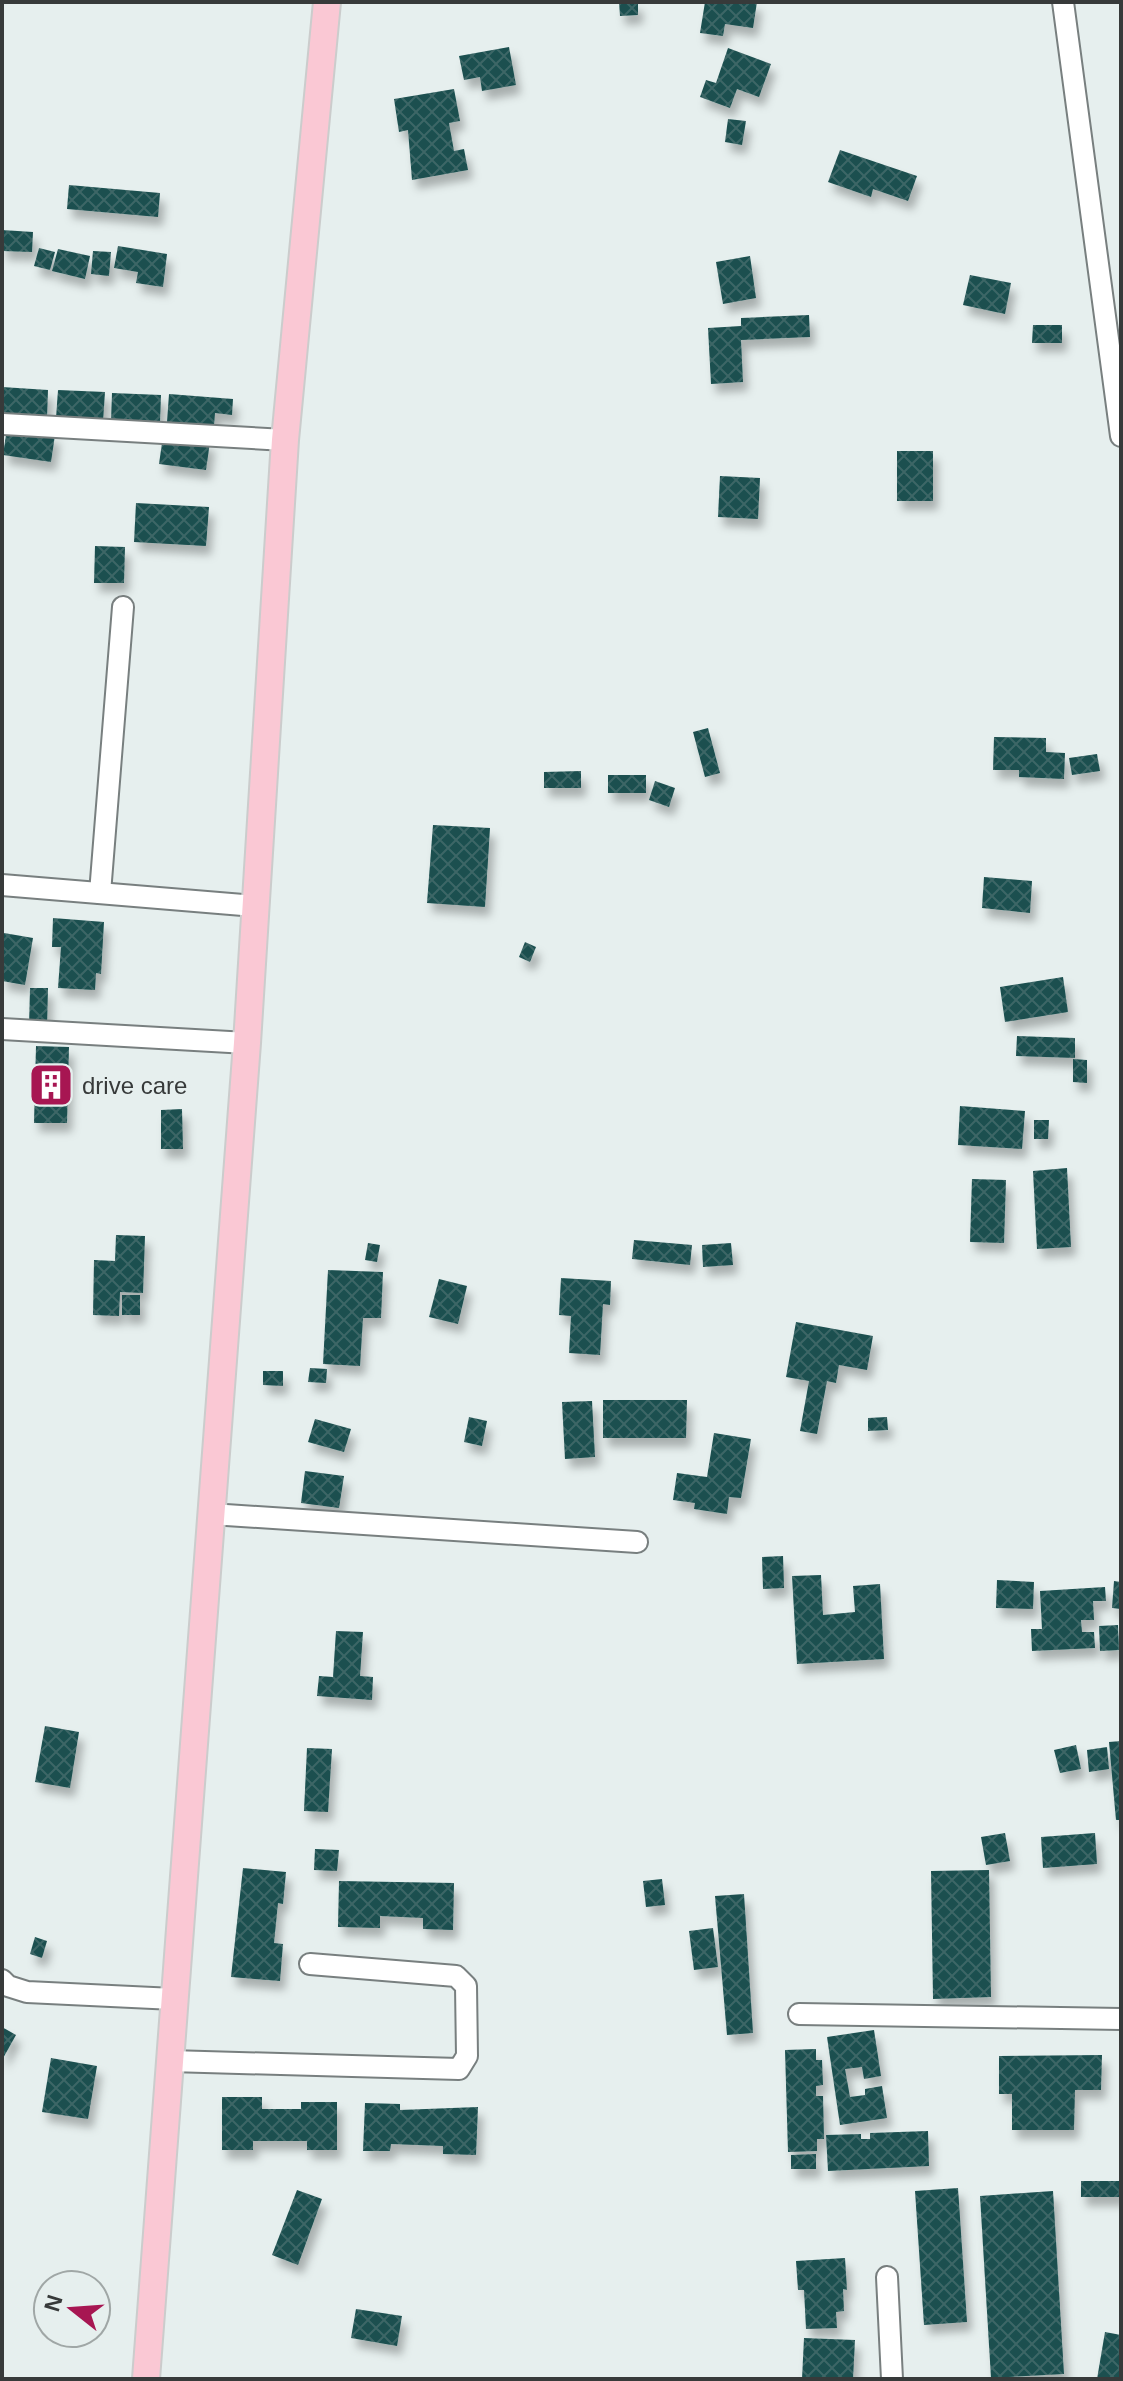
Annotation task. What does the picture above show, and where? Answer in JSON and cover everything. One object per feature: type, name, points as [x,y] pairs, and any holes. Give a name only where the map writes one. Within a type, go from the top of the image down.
[{"type":"main road","points":[[146,2379],[247,1043],[285,440],[327,2]]},
{"type":"street","points":[[1063,2],[1121,436]]},
{"type":"street","points":[[3,424],[285,440]]},
{"type":"street","points":[[100,893],[123,607]]},
{"type":"street","points":[[2,885],[255,906]]},
{"type":"street","points":[[2,1029],[247,1043]]},
{"type":"street","points":[[211,1514],[637,1542]]},
{"type":"street","points":[[170,2061],[459,2069],[467,2056],[466,1986],[456,1976],[310,1964]]},
{"type":"street","points":[[2,1980],[8,1986],[27,1992],[174,1999]]},
{"type":"street","points":[[799,2014],[1121,2019]]},
{"type":"street","points":[[887,2277],[892,2379]]},
{"type":"building","points":[[619,2],[638,2],[638,15],[620,16]]},
{"type":"building","points":[[705,2],[757,2],[753,28],[725,24],[723,36],[700,33]]},
{"type":"building","points":[[509,47],[516,85],[482,91],[480,77],[464,80],[459,56]]},
{"type":"building","points":[[728,48],[771,64],[759,97],[737,89],[730,108],[700,97],[706,80],[716,83]]},
{"type":"building","points":[[454,89],[460,121],[449,123],[454,151],[464,149],[468,170],[412,180],[408,130],[399,132],[394,99]]},
{"type":"building","points":[[728,119],[746,121],[742,145],[725,142]]},
{"type":"building","points":[[840,150],[917,176],[908,201],[873,189],[871,197],[828,182]]},
{"type":"building","points":[[69,185],[160,193],[158,217],[67,209]]},
{"type":"building","points":[[2,230],[33,232],[32,252],[2,251]]},
{"type":"building","points":[[118,246],[167,254],[163,287],[136,283],[138,272],[114,268]]},
{"type":"building","points":[[39,248],[55,252],[50,270],[34,266]]},
{"type":"building","points":[[58,249],[90,256],[85,279],[52,271]]},
{"type":"building","points":[[93,251],[111,252],[109,276],[91,274]]},
{"type":"building","points":[[750,256],[756,298],[723,304],[716,262]]},
{"type":"building","points":[[970,275],[1011,283],[1005,314],[963,305]]},
{"type":"building","points":[[809,315],[810,337],[741,340],[743,382],[711,384],[708,328],[741,326],[741,318]]},
{"type":"building","points":[[1033,325],[1062,325],[1062,343],[1032,343]]},
{"type":"building","points":[[2,387],[48,390],[47,417],[2,415]]},
{"type":"building","points":[[58,390],[105,392],[103,421],[56,418]]},
{"type":"building","points":[[112,393],[161,395],[160,422],[111,421]]},
{"type":"building","points":[[169,394],[233,399],[232,415],[215,413],[214,426],[167,422]]},
{"type":"building","points":[[7,428],[55,435],[51,462],[3,455]]},
{"type":"building","points":[[163,436],[210,442],[206,470],[159,464]]},
{"type":"building","points":[[897,451],[933,451],[933,501],[897,501]]},
{"type":"building","points":[[720,476],[760,478],[758,519],[718,517]]},
{"type":"building","points":[[136,503],[209,507],[206,546],[134,542]]},
{"type":"building","points":[[95,546],[125,547],[124,583],[94,583]]},
{"type":"building","points":[[708,728],[720,773],[705,777],[693,732]]},
{"type":"building","points":[[994,737],[1046,738],[1046,752],[1065,753],[1064,779],[1019,777],[1019,770],[993,770]]},
{"type":"building","points":[[1097,754],[1100,771],[1072,775],[1069,758]]},
{"type":"building","points":[[581,771],[581,788],[544,788],[544,772]]},
{"type":"building","points":[[608,775],[646,775],[646,793],[608,793]]},
{"type":"building","points":[[655,781],[675,788],[669,807],[649,800]]},
{"type":"building","points":[[433,825],[490,828],[485,907],[427,903]]},
{"type":"building","points":[[984,877],[1032,881],[1030,913],[982,908]]},
{"type":"building","points":[[53,918],[104,922],[101,974],[96,973],[95,990],[58,988],[61,947],[52,947]]},
{"type":"building","points":[[4,933],[33,938],[25,985],[2,981]]},
{"type":"building","points":[[525,942],[536,947],[530,962],[519,957]]},
{"type":"building","points":[[1063,977],[1068,1012],[1005,1022],[1000,987]]},
{"type":"building","points":[[30,988],[48,988],[47,1027],[29,1027]]},
{"type":"building","points":[[1017,1036],[1075,1038],[1075,1058],[1016,1056]]},
{"type":"building","name":"drive care","points":[[36,1046],[69,1047],[67,1123],[34,1123]]},
{"type":"building","points":[[1073,1059],[1087,1060],[1087,1083],[1073,1082]]},
{"type":"building","points":[[960,1106],[1025,1111],[1022,1149],[958,1145]]},
{"type":"building","points":[[182,1109],[183,1149],[161,1149],[161,1110]]},
{"type":"building","points":[[1034,1120],[1049,1120],[1048,1139],[1034,1139]]},
{"type":"building","points":[[1067,1168],[1071,1247],[1037,1249],[1033,1171]]},
{"type":"building","points":[[972,1179],[1006,1180],[1004,1243],[970,1242]]},
{"type":"building","points":[[116,1235],[145,1236],[143,1293],[120,1292],[119,1316],[93,1315],[94,1260],[115,1261]]},
{"type":"building","points":[[634,1240],[692,1245],[690,1265],[632,1259]]},
{"type":"building","points":[[368,1243],[380,1245],[377,1262],[365,1260]]},
{"type":"building","points":[[731,1243],[733,1265],[703,1267],[702,1245]]},
{"type":"building","points":[[328,1270],[383,1272],[381,1318],[363,1318],[360,1366],[323,1364]]},
{"type":"building","points":[[561,1278],[611,1281],[610,1305],[603,1304],[600,1355],[569,1353],[571,1316],[559,1315]]},
{"type":"building","points":[[439,1279],[467,1286],[458,1324],[429,1317]]},
{"type":"building","points":[[122,1295],[140,1295],[140,1315],[122,1315]]},
{"type":"building","points":[[796,1322],[873,1336],[867,1370],[839,1365],[836,1383],[827,1381],[817,1434],[800,1431],[809,1381],[786,1377]]},
{"type":"building","points":[[310,1368],[327,1369],[326,1383],[308,1382]]},
{"type":"building","points":[[263,1371],[283,1371],[283,1386],[263,1385]]},
{"type":"building","points":[[603,1400],[687,1400],[686,1438],[603,1438]]},
{"type":"building","points":[[592,1401],[595,1457],[565,1459],[562,1402]]},
{"type":"building","points":[[469,1417],[487,1421],[482,1446],[464,1442]]},
{"type":"building","points":[[887,1417],[888,1430],[868,1431],[868,1418]]},
{"type":"building","points":[[315,1419],[351,1429],[344,1452],[308,1442]]},
{"type":"building","points":[[714,1433],[751,1439],[741,1498],[729,1497],[727,1514],[694,1509],[695,1503],[673,1500],[677,1473],[707,1477]]},
{"type":"building","points":[[305,1471],[344,1476],[339,1508],[301,1503]]},
{"type":"building","points":[[783,1556],[784,1588],[763,1589],[762,1557]]},
{"type":"building","points":[[821,1575],[823,1615],[855,1612],[853,1586],[880,1584],[884,1659],[797,1664],[792,1576]]},
{"type":"building","points":[[997,1580],[1034,1582],[1033,1609],[996,1608]]},
{"type":"building","points":[[1114,1581],[1121,1582],[1121,1609],[1112,1608]]},
{"type":"building","points":[[1105,1587],[1106,1601],[1093,1601],[1094,1620],[1081,1620],[1082,1632],[1094,1632],[1095,1648],[1032,1651],[1031,1629],[1042,1629],[1040,1591]]},
{"type":"building","points":[[1118,1625],[1119,1650],[1100,1651],[1099,1626]]},
{"type":"building","points":[[336,1631],[363,1632],[360,1676],[373,1677],[372,1700],[317,1696],[319,1676],[333,1677]]},
{"type":"building","points":[[45,1726],[79,1732],[70,1788],[35,1782]]},
{"type":"building","points":[[1121,1741],[1121,1820],[1116,1820],[1109,1742]]},
{"type":"building","points":[[1076,1745],[1081,1769],[1060,1773],[1054,1750]]},
{"type":"building","points":[[1107,1747],[1109,1769],[1089,1772],[1087,1750]]},
{"type":"building","points":[[307,1748],[332,1749],[328,1812],[304,1811]]},
{"type":"building","points":[[1005,1833],[1010,1861],[986,1865],[981,1837]]},
{"type":"building","points":[[1095,1833],[1097,1864],[1043,1868],[1041,1837]]},
{"type":"building","points":[[315,1849],[339,1850],[337,1871],[314,1870]]},
{"type":"building","points":[[243,1868],[286,1872],[283,1904],[278,1903],[274,1943],[283,1944],[280,1981],[231,1977]]},
{"type":"building","points":[[989,1870],[991,1997],[933,1999],[931,1871]]},
{"type":"building","points":[[662,1879],[665,1905],[646,1907],[643,1881]]},
{"type":"building","points":[[339,1881],[454,1883],[453,1930],[423,1929],[423,1918],[380,1916],[380,1928],[338,1927]]},
{"type":"building","points":[[744,1894],[753,2033],[727,2035],[715,1896]]},
{"type":"building","points":[[713,1928],[718,1967],[694,1970],[689,1931]]},
{"type":"building","points":[[35,1937],[47,1941],[42,1958],[30,1954]]},
{"type":"building","points":[[2,2027],[16,2035],[2,2060]]},
{"type":"building","points":[[874,2030],[881,2076],[864,2079],[862,2067],[845,2069],[850,2097],[865,2095],[865,2089],[882,2086],[887,2118],[840,2125],[827,2037]]},
{"type":"building","points":[[816,2049],[816,2060],[822,2060],[823,2085],[816,2086],[816,2096],[823,2096],[824,2139],[817,2139],[817,2151],[788,2152],[785,2050]]},
{"type":"building","points":[[1102,2055],[1101,2090],[1075,2090],[1074,2130],[1012,2130],[1012,2094],[999,2094],[999,2056]]},
{"type":"building","points":[[51,2058],[97,2066],[88,2119],[42,2112]]},
{"type":"building","points":[[222,2097],[262,2097],[262,2109],[301,2109],[301,2102],[337,2102],[337,2150],[307,2150],[307,2141],[253,2141],[253,2150],[222,2150]]},
{"type":"building","points":[[365,2103],[400,2104],[400,2110],[478,2107],[476,2155],[443,2154],[443,2146],[391,2144],[390,2151],[363,2151]]},
{"type":"building","points":[[928,2131],[929,2166],[828,2171],[826,2135],[861,2134],[861,2139],[870,2139],[870,2133]]},
{"type":"building","points":[[816,2154],[816,2169],[791,2169],[791,2155]]},
{"type":"building","points":[[1081,2181],[1121,2181],[1121,2197],[1081,2197]]},
{"type":"building","points":[[958,2188],[967,2322],[924,2325],[915,2191]]},
{"type":"building","points":[[297,2190],[322,2199],[298,2265],[272,2255]]},
{"type":"building","points":[[1053,2191],[1064,2374],[991,2378],[980,2196]]},
{"type":"building","points":[[845,2258],[847,2290],[843,2289],[844,2311],[836,2312],[837,2328],[806,2329],[804,2290],[798,2290],[796,2261]]},
{"type":"building","points":[[356,2309],[402,2316],[397,2346],[351,2338]]},
{"type":"building","points":[[1105,2332],[1121,2335],[1121,2379],[1097,2379]]},
{"type":"building","points":[[804,2338],[855,2340],[853,2379],[802,2379]]},
{"type":"place","name":"drive care","points":[[51,1085]]}]
